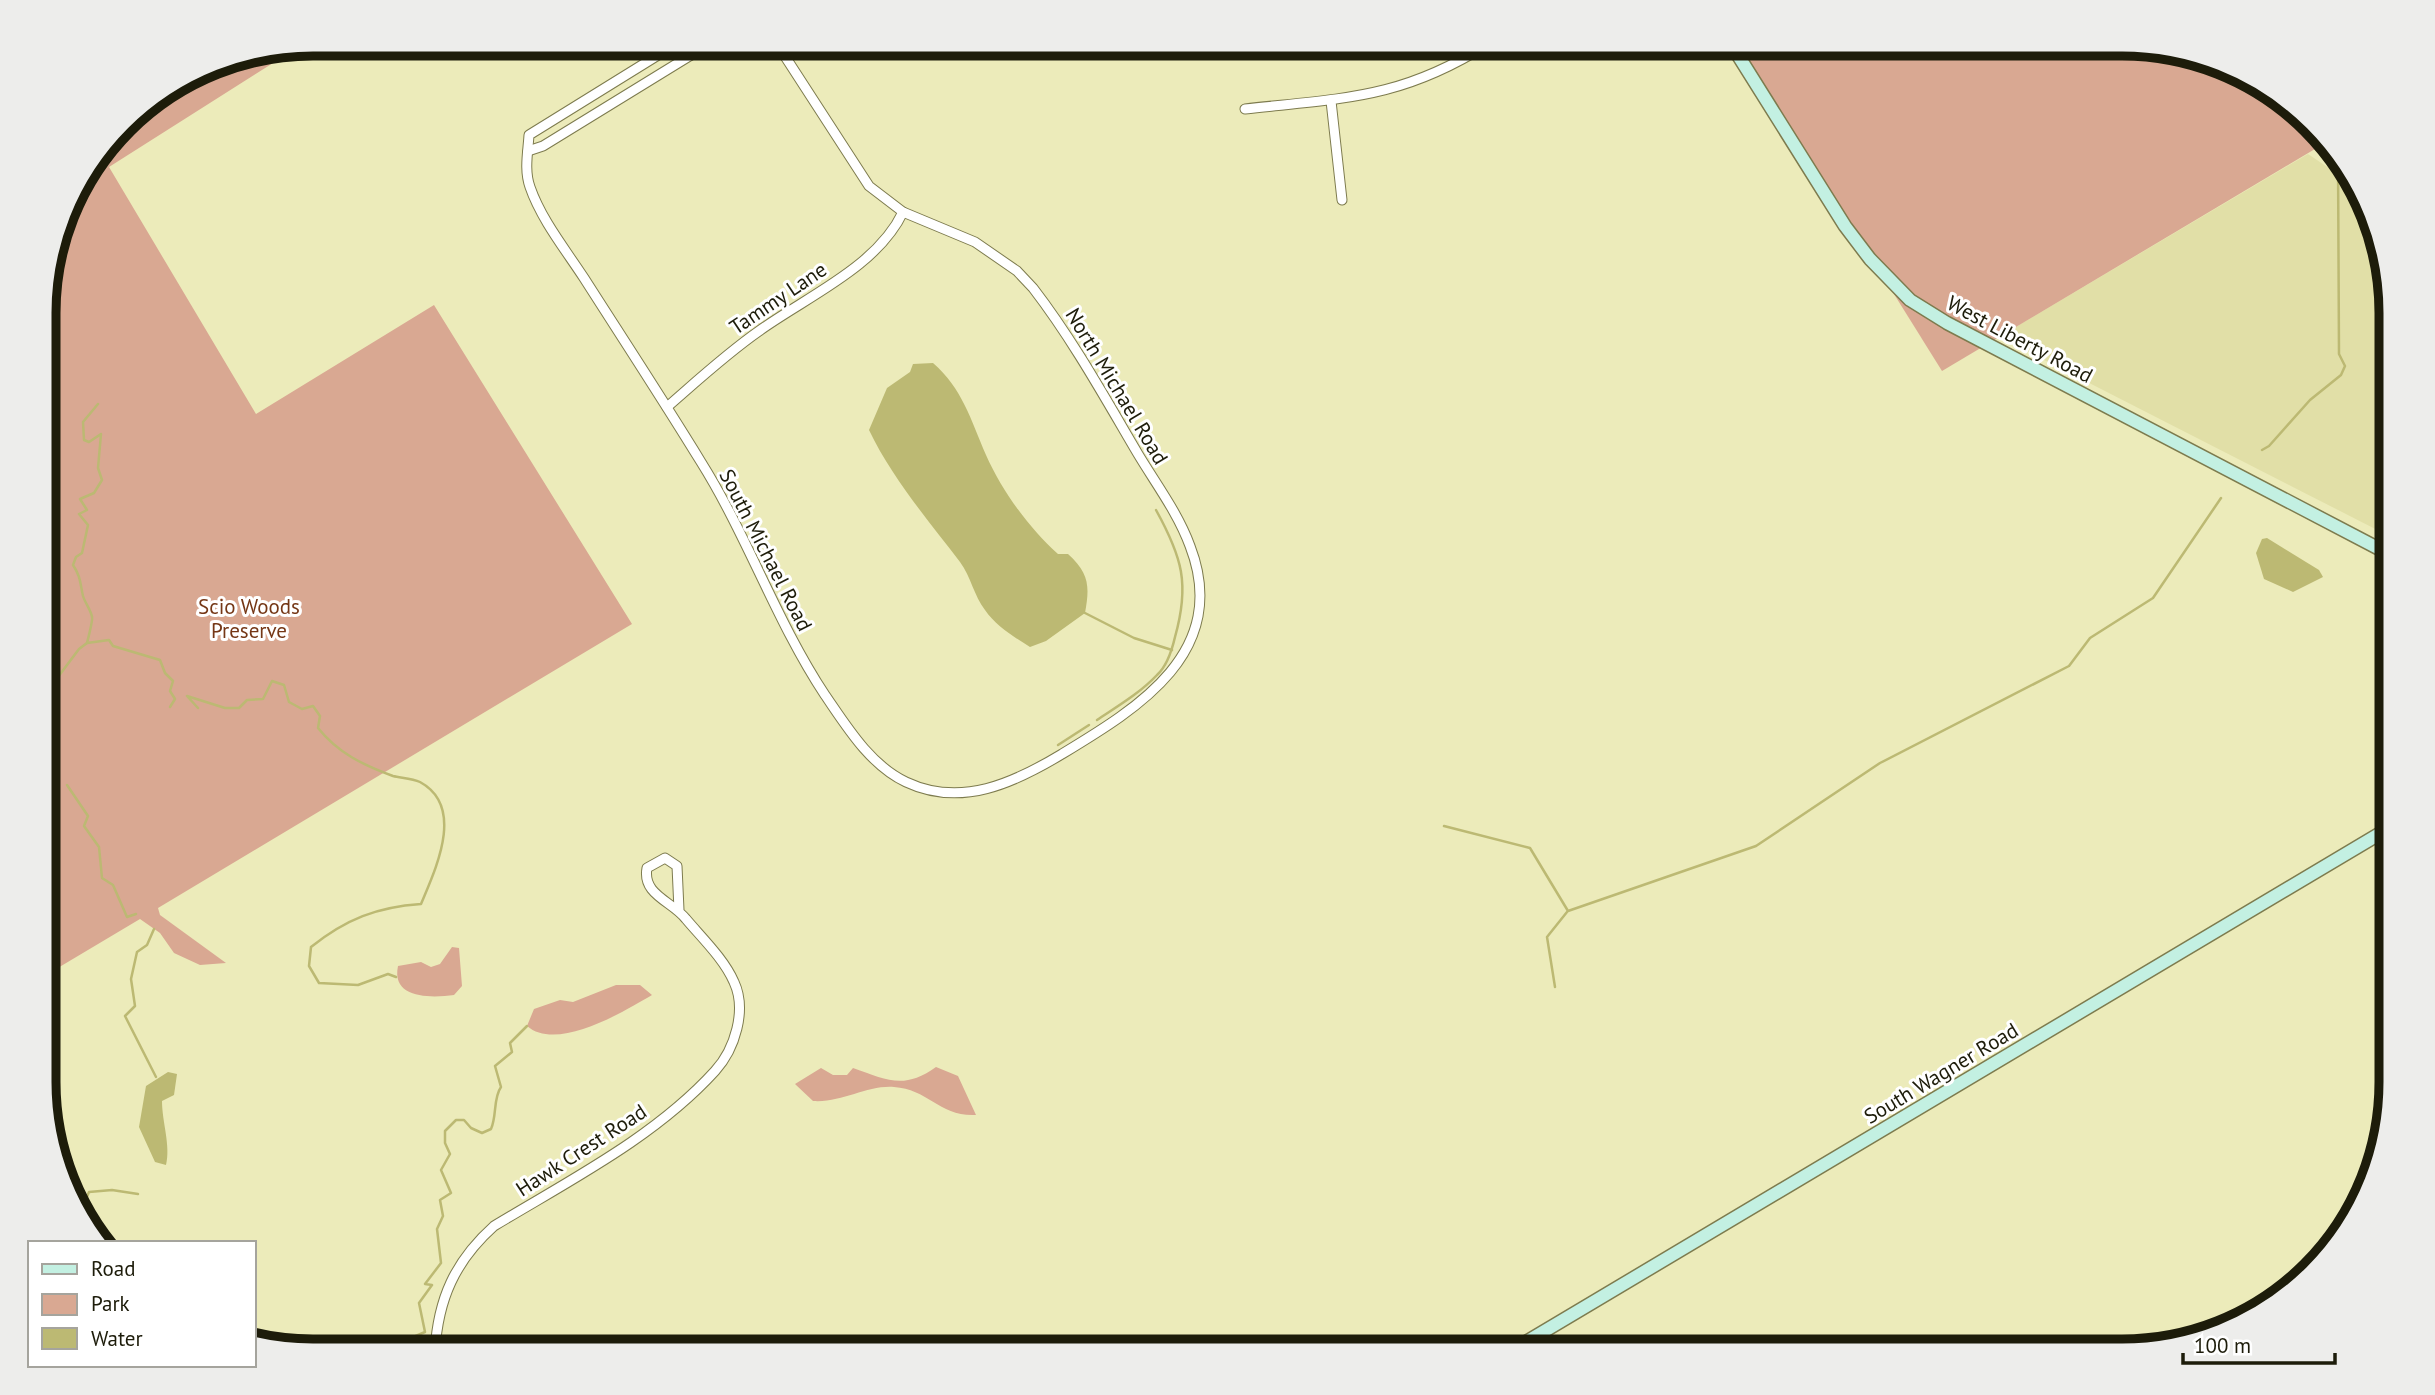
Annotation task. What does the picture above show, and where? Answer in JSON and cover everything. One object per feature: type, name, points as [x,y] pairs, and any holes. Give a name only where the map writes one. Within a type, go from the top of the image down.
[{"type":"main road","name":"West Liberty Road","points":[[1739,56],[1845,226],[1870,259],[1910,300],[1947,323],[2379,549]]},
{"type":"main road","name":"South Wagner Road","points":[[1531,1339],[2379,834]]},
{"type":"street","points":[[657,56],[529,135],[528,151],[543,146],[689,56]]},
{"type":"street","name":"North Michael Road","points":[[785,56],[869,186],[903,212],[975,242],[1017,271],[1033,288],[1051,312],[1183,528],[1197,569],[1198,603],[1193,633],[1168,677],[1136,707],[1022,778]]},
{"type":"street","points":[[1245,108],[1379,94],[1431,76],[1467,56]]},
{"type":"street","points":[[1331,101],[1342,200]]},
{"type":"street","name":"South Michael Road","points":[[528,151],[526,173],[546,218],[732,514],[797,650],[858,741],[877,762],[903,781],[934,792],[994,789],[1022,778]]},
{"type":"street","name":"Tammy Lane","points":[[667,407],[754,334],[837,281],[884,240],[903,212]]},
{"type":"street","name":"Hawk Crest Road","points":[[436,1339],[437,1320],[446,1288],[477,1242],[494,1226],[617,1151],[666,1116],[716,1070],[730,1048],[738,1024],[735,982],[679,910],[648,887],[645,879],[647,869],[656,861],[665,858],[677,866],[679,910]]},
{"type":"shaded area","points":[[2308,154],[2339,175],[2345,184],[2365,230],[2374,263],[2379,313],[2379,531],[1999,337]]},
{"type":"green space","points":[[1745,56],[2156,58],[2205,70],[2251,90],[2279,109],[2318,147],[1942,371]]},
{"type":"green space","name":"Scio Woods Preserve","points":[[281,58],[109,167],[256,414],[434,305],[632,624],[158,908],[160,915],[226,963],[200,965],[174,953],[160,933],[140,919],[56,969],[58,279],[65,246],[82,199],[109,156],[131,131],[156,109],[199,82],[246,65]]},
{"type":"green space","points":[[452,947],[459,948],[462,986],[454,995],[424,996],[401,985],[397,977],[398,966],[421,962],[431,967],[440,964]]},
{"type":"green space","points":[[616,985],[640,985],[652,995],[608,1019],[572,1032],[555,1035],[540,1033],[527,1026],[534,1009],[560,1000],[573,1002]]},
{"type":"green space","points":[[936,1067],[958,1076],[976,1115],[953,1112],[906,1089],[884,1087],[824,1101],[813,1101],[795,1084],[821,1068],[833,1075],[847,1075],[853,1068],[886,1079],[905,1081]]},
{"type":"water","points":[[933,363],[959,394],[992,469],[1017,508],[1058,554],[1068,554],[1084,574],[1087,587],[1085,613],[1046,641],[1030,647],[989,616],[964,568],[899,482],[869,430],[887,388],[910,372],[913,364]]},
{"type":"water","points":[[2267,538],[2319,570],[2323,577],[2293,592],[2264,579],[2256,553],[2262,539]]},
{"type":"water","points":[[168,1072],[177,1074],[174,1095],[162,1101],[166,1165],[155,1162],[139,1127],[146,1086]]},
{"type":"waterway","points":[[2262,450],[2269,446],[2310,400],[2341,375],[2345,366],[2339,354],[2338,173]]},
{"type":"waterway","points":[[87,643],[92,617],[73,565],[76,557],[82,553],[88,525],[79,514],[87,510],[80,499],[94,493],[102,480],[98,468],[101,434],[89,442],[84,440],[83,422],[98,404]]},
{"type":"waterway","points":[[1444,826],[1530,848],[1568,911],[1756,846],[1880,763],[2069,666],[2090,638],[2153,598],[2221,498]]},
{"type":"waterway","points":[[1097,720],[1150,682],[1169,658],[1180,618],[1181,571],[1172,542],[1156,510]]},
{"type":"waterway","points":[[1085,613],[1134,638],[1172,650]]},
{"type":"waterway","points":[[56,680],[79,649],[87,643],[109,640],[113,646],[160,660],[165,673],[173,681],[170,691],[175,699],[170,707]]},
{"type":"waterway","points":[[198,708],[187,696],[225,708],[239,708],[247,700],[263,699],[272,681],[284,685],[289,702],[302,709],[313,706],[320,716],[318,728],[343,751],[382,772],[420,782],[434,793],[442,807],[443,840],[421,904],[390,908],[363,916],[337,929],[311,947],[309,966],[319,983],[358,985],[388,974],[396,977]]},
{"type":"waterway","points":[[1058,745],[1089,725]]},
{"type":"waterway","points":[[67,785],[88,816],[84,826],[99,847],[102,878],[113,885],[127,917],[136,914]]},
{"type":"waterway","points":[[1555,987],[1547,937],[1567,912]]},
{"type":"waterway","points":[[154,929],[147,945],[137,952],[131,979],[135,1006],[125,1016],[156,1077]]},
{"type":"waterway","points":[[394,1339],[411,1338],[425,1332],[419,1303],[432,1285],[425,1284],[441,1263],[437,1229],[443,1216],[440,1200],[451,1193],[441,1170],[450,1154],[445,1143],[445,1131],[456,1120],[464,1120],[471,1128],[482,1133],[491,1129],[501,1087],[495,1066],[512,1052],[510,1043],[527,1026]]},
{"type":"waterway","points":[[85,1202],[89,1192],[112,1190],[138,1194]]}]
